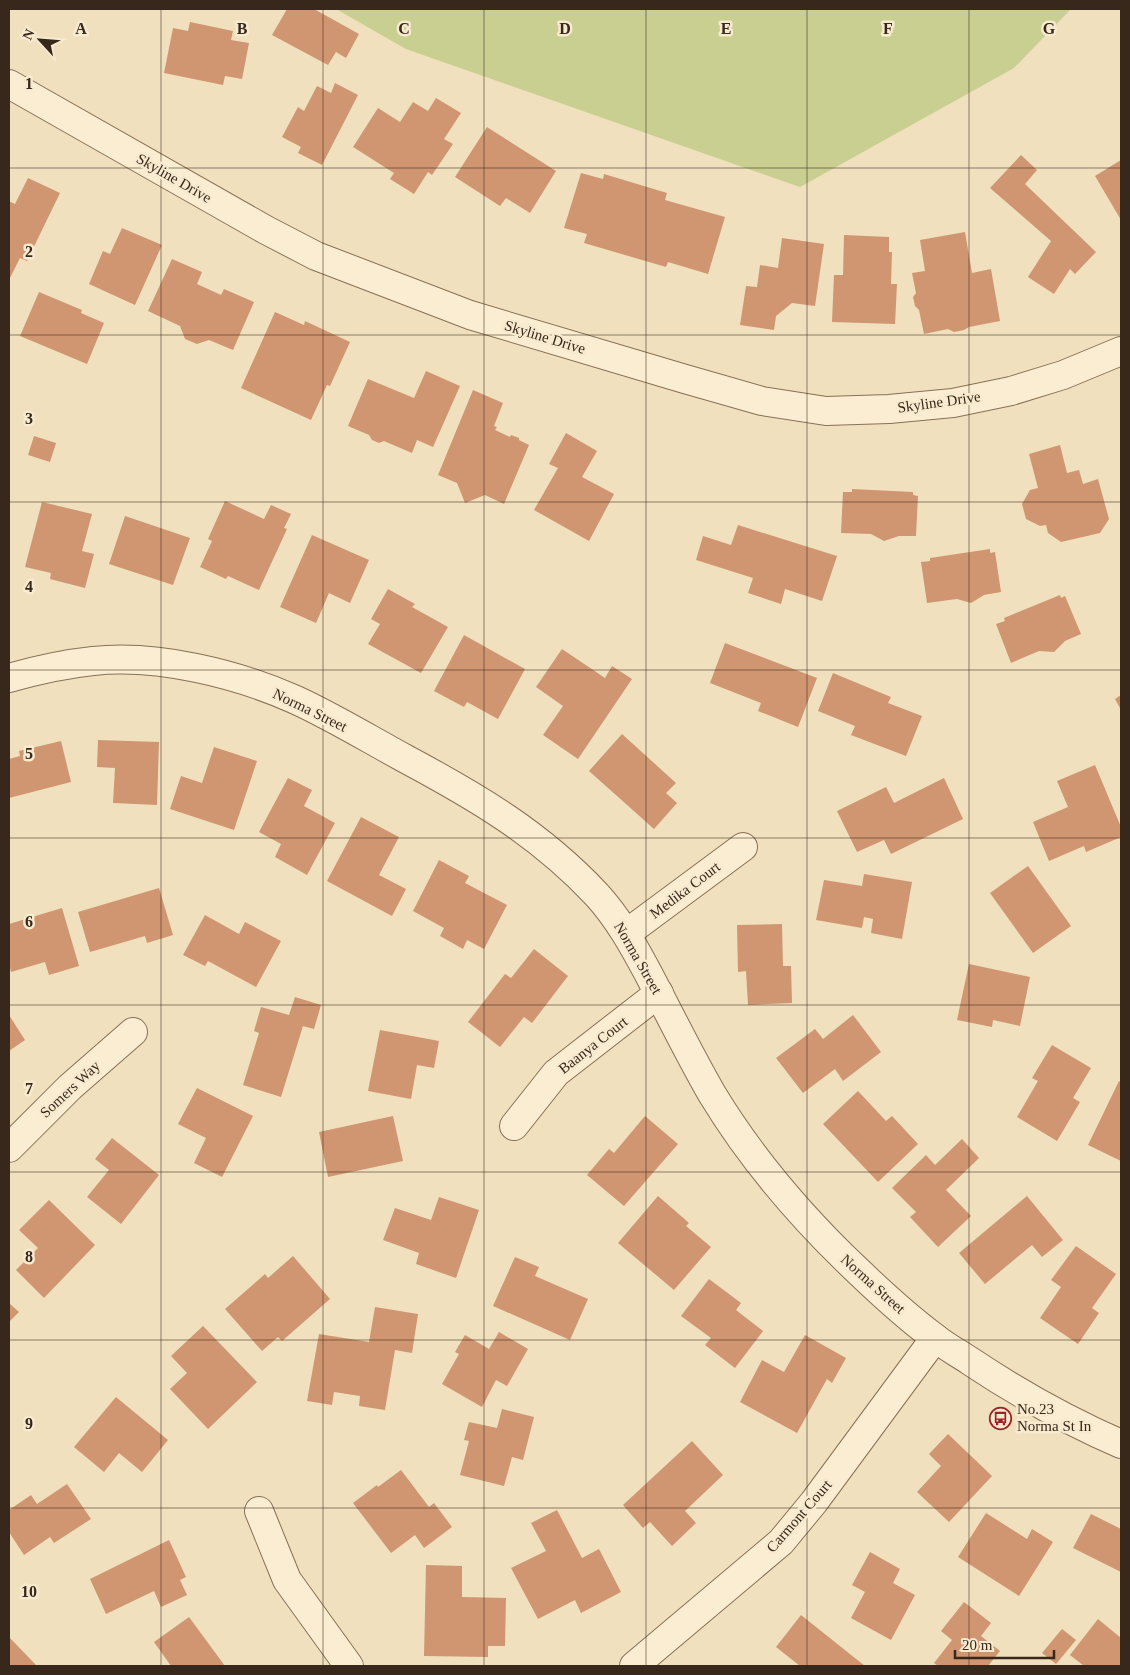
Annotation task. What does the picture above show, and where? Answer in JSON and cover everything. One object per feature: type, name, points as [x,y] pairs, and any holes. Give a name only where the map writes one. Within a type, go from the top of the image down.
[{"type":"street","name":"Skyline Drive","points":[[9,84],[266,230],[316,256],[470,315],[762,401],[826,411],[889,409],[953,403],[1028,386],[1063,375],[1121,351]]},
{"type":"street","name":"Norma Street","points":[[9,678],[49,667],[97,660],[143,661],[215,672],[253,683],[298,701],[475,797],[520,826],[560,858],[599,897],[627,934],[694,1062],[722,1109],[780,1190],[822,1237],[888,1300],[935,1338],[1001,1382],[1066,1418],[1121,1444]]},
{"type":"street","name":"Medika Court","points":[[627,934],[743,847]]},
{"type":"street","name":"Baanya Court","points":[[514,1126],[556,1073],[658,993]]},
{"type":"street","name":"Somers Way","points":[[9,1148],[70,1087],[133,1032]]},
{"type":"street","name":"Carmont Court","points":[[634,1666],[781,1542],[814,1502],[935,1338]]},
{"type":"street","points":[[259,1511],[287,1580],[349,1666]]},
{"type":"green space","points":[[336,9],[1071,9],[1014,68],[800,187],[406,49]]},
{"type":"building","points":[[287,9],[314,9],[359,34],[346,58],[336,52],[328,65],[272,35]]},
{"type":"building","points":[[190,22],[233,31],[231,40],[249,43],[242,79],[225,76],[223,85],[164,73],[173,28],[188,31]]},
{"type":"building","points":[[335,83],[358,95],[322,165],[298,153],[301,147],[282,137],[298,107],[304,111],[317,86],[331,93]]},
{"type":"building","points":[[436,98],[461,113],[444,139],[453,144],[432,175],[428,172],[414,194],[390,179],[394,173],[353,147],[378,108],[400,122],[413,102],[428,111]]},
{"type":"building","points":[[487,127],[556,171],[530,213],[506,198],[500,206],[455,177]]},
{"type":"building","points":[[1021,155],[1037,170],[1025,184],[1096,252],[1075,274],[1070,269],[1054,294],[1028,277],[1051,241],[990,188]]},
{"type":"building","points":[[1121,160],[1121,220],[1095,176]]},
{"type":"building","points":[[581,173],[603,179],[604,174],[667,193],[665,200],[725,217],[708,274],[668,262],[666,267],[584,243],[587,234],[564,228]]},
{"type":"building","points":[[28,178],[60,193],[27,261],[20,258],[9,280],[9,201],[15,204]]},
{"type":"building","points":[[122,228],[162,245],[135,305],[89,284],[103,251],[110,254]]},
{"type":"building","points":[[965,232],[972,273],[991,269],[1000,321],[954,332],[948,329],[924,334],[919,310],[915,306],[913,297],[916,293],[912,273],[925,271],[920,240]]},
{"type":"building","points":[[844,235],[889,237],[889,252],[892,252],[891,284],[897,284],[895,324],[832,322],[834,275],[843,275]]},
{"type":"building","points":[[782,238],[824,244],[815,306],[792,303],[776,316],[774,330],[740,325],[746,286],[757,287],[760,265],[778,268]]},
{"type":"building","points":[[172,259],[202,272],[197,284],[221,295],[224,289],[254,302],[233,350],[209,340],[197,344],[185,339],[180,326],[148,311]]},
{"type":"building","points":[[39,292],[82,310],[81,313],[104,323],[87,364],[20,336]]},
{"type":"building","points":[[275,312],[304,325],[305,321],[350,342],[330,386],[327,385],[311,420],[241,388]]},
{"type":"building","points":[[426,371],[460,386],[433,447],[417,440],[412,453],[384,441],[379,443],[372,440],[369,435],[348,426],[368,379],[414,398]]},
{"type":"building","points":[[473,390],[503,403],[494,426],[497,427],[495,430],[510,437],[511,435],[519,438],[519,440],[529,445],[504,504],[485,495],[465,503],[457,483],[438,475]]},
{"type":"building","points":[[566,433],[597,451],[582,477],[614,494],[589,541],[534,510],[558,468],[549,464]]},
{"type":"building","points":[[34,436],[56,443],[50,462],[28,455]]},
{"type":"building","points":[[1060,445],[1067,473],[1079,470],[1083,484],[1098,479],[1109,519],[1100,533],[1061,542],[1048,533],[1046,525],[1040,526],[1026,519],[1022,504],[1030,490],[1038,488],[1029,454]]},
{"type":"building","points":[[852,489],[913,492],[913,495],[918,496],[916,536],[899,536],[884,541],[871,534],[841,533],[843,492],[852,492]]},
{"type":"building","points":[[225,501],[264,519],[271,505],[291,514],[284,528],[287,529],[259,590],[228,576],[226,579],[200,567],[212,541],[208,539]]},
{"type":"building","points":[[42,502],[92,514],[82,551],[94,554],[85,588],[50,579],[51,573],[25,567]]},
{"type":"building","points":[[125,516],[190,538],[173,585],[109,564]]},
{"type":"building","points":[[738,525],[837,556],[822,601],[785,589],[781,604],[748,593],[753,578],[696,560],[703,536],[731,545]]},
{"type":"building","points":[[312,535],[369,560],[350,603],[329,593],[316,623],[280,607]]},
{"type":"building","points":[[990,549],[990,553],[995,552],[1001,592],[984,595],[971,603],[957,599],[927,603],[921,562],[930,561],[930,558]]},
{"type":"building","points":[[388,589],[415,604],[412,607],[448,627],[421,673],[368,644],[380,624],[371,619]]},
{"type":"building","points":[[1060,595],[1061,598],[1065,596],[1081,634],[1065,641],[1054,652],[1039,651],[1011,663],[996,624],[1005,621],[1004,618]]},
{"type":"building","points":[[464,635],[525,669],[498,719],[467,702],[464,707],[434,691]]},
{"type":"building","points":[[725,643],[817,678],[798,727],[758,711],[761,703],[710,683]]},
{"type":"building","points":[[562,649],[605,678],[612,666],[632,679],[578,759],[543,735],[563,706],[536,687]]},
{"type":"building","points":[[833,673],[891,697],[888,703],[922,716],[906,756],[851,735],[855,726],[818,711]]},
{"type":"building","points":[[1121,695],[1121,710],[1115,699]]},
{"type":"building","points":[[622,734],[676,783],[666,793],[677,803],[654,829],[589,771]]},
{"type":"building","points":[[98,740],[159,742],[157,805],[113,803],[115,768],[97,767]]},
{"type":"building","points":[[61,741],[71,782],[9,798],[9,759],[20,756],[19,751]]},
{"type":"building","points":[[214,747],[257,761],[234,830],[170,809],[181,776],[202,783]]},
{"type":"building","points":[[1095,765],[1121,827],[1121,837],[1086,852],[1084,846],[1049,861],[1033,822],[1068,807],[1057,781]]},
{"type":"building","points":[[288,778],[312,790],[304,806],[335,823],[307,875],[275,857],[281,844],[259,832]]},
{"type":"building","points":[[944,778],[963,819],[891,854],[884,840],[857,852],[837,811],[886,787],[894,803]]},
{"type":"building","points":[[361,817],[399,837],[379,875],[406,889],[392,916],[327,881]]},
{"type":"building","points":[[439,860],[469,876],[465,883],[507,905],[484,949],[467,940],[463,949],[440,936],[444,928],[413,911]]},
{"type":"building","points":[[1028,866],[1071,926],[1033,953],[990,893]]},
{"type":"building","points":[[864,874],[912,882],[902,939],[871,933],[873,919],[864,917],[862,928],[816,920],[824,880],[862,886]]},
{"type":"building","points":[[159,888],[173,935],[147,943],[145,936],[90,952],[78,912]]},
{"type":"building","points":[[62,908],[79,966],[49,975],[45,962],[11,972],[9,963],[9,924]]},
{"type":"building","points":[[205,915],[239,934],[245,922],[281,941],[256,987],[208,961],[205,966],[183,955]]},
{"type":"building","points":[[782,924],[783,966],[791,966],[792,1003],[748,1005],[746,971],[738,972],[737,925]]},
{"type":"building","points":[[534,949],[568,976],[532,1023],[524,1017],[500,1047],[468,1022],[505,974],[511,978]]},
{"type":"building","points":[[969,964],[1030,977],[1020,1026],[993,1020],[992,1027],[957,1020]]},
{"type":"building","points":[[295,997],[321,1005],[314,1029],[303,1026],[281,1097],[243,1085],[259,1033],[254,1031],[261,1007],[289,1015]]},
{"type":"building","points":[[9,1015],[25,1040],[9,1051]]},
{"type":"building","points":[[853,1015],[881,1052],[843,1081],[835,1069],[803,1093],[776,1058],[815,1029],[823,1039]]},
{"type":"building","points":[[380,1030],[439,1041],[434,1068],[417,1065],[411,1099],[368,1091]]},
{"type":"building","points":[[1052,1045],[1091,1068],[1073,1098],[1080,1102],[1057,1141],[1017,1117],[1038,1081],[1032,1078]]},
{"type":"building","points":[[1119,1081],[1121,1082],[1121,1161],[1088,1145]]},
{"type":"building","points":[[197,1088],[253,1116],[222,1177],[194,1163],[206,1138],[178,1124]]},
{"type":"building","points":[[858,1091],[886,1121],[892,1116],[918,1144],[878,1182],[823,1124]]},
{"type":"building","points":[[393,1116],[403,1161],[328,1177],[319,1132]]},
{"type":"building","points":[[645,1116],[678,1144],[624,1206],[587,1175],[609,1149],[614,1153]]},
{"type":"building","points":[[112,1138],[159,1175],[121,1224],[87,1197],[109,1170],[95,1159]]},
{"type":"building","points":[[962,1139],[979,1158],[946,1190],[971,1216],[938,1247],[910,1217],[916,1212],[892,1188],[926,1155],[935,1165]]},
{"type":"building","points":[[658,1196],[689,1223],[686,1226],[711,1247],[674,1290],[618,1243]]},
{"type":"building","points":[[1027,1196],[1063,1240],[1042,1257],[1032,1245],[985,1284],[959,1253]]},
{"type":"building","points":[[439,1197],[479,1210],[456,1278],[416,1264],[419,1253],[383,1240],[395,1208],[431,1220]]},
{"type":"building","points":[[49,1200],[95,1245],[44,1298],[16,1270],[38,1248],[19,1230]]},
{"type":"building","points":[[1076,1246],[1116,1274],[1092,1308],[1099,1313],[1078,1344],[1040,1318],[1061,1287],[1051,1280]]},
{"type":"building","points":[[293,1256],[330,1299],[282,1341],[278,1337],[262,1351],[225,1309],[265,1274],[268,1278]]},
{"type":"building","points":[[515,1257],[539,1267],[535,1276],[588,1299],[570,1340],[493,1306]]},
{"type":"building","points":[[709,1279],[741,1303],[736,1310],[763,1331],[735,1368],[705,1345],[711,1338],[681,1316]]},
{"type":"building","points":[[9,1303],[19,1312],[9,1322]]},
{"type":"building","points":[[375,1307],[418,1314],[412,1353],[395,1350],[385,1410],[359,1406],[360,1396],[334,1392],[332,1405],[307,1401],[319,1334],[369,1342]]},
{"type":"building","points":[[203,1326],[257,1382],[208,1429],[170,1389],[187,1373],[171,1356]]},
{"type":"building","points":[[499,1332],[528,1349],[507,1386],[496,1380],[482,1407],[442,1384],[459,1354],[455,1352],[465,1335],[489,1349]]},
{"type":"building","points":[[805,1335],[846,1358],[832,1383],[827,1379],[797,1433],[740,1402],[762,1360],[784,1372]]},
{"type":"building","points":[[116,1397],[168,1440],[142,1472],[119,1453],[104,1472],[74,1447]]},
{"type":"building","points":[[502,1409],[534,1417],[523,1460],[512,1457],[504,1486],[460,1475],[469,1441],[464,1440],[469,1422],[497,1428]]},
{"type":"building","points":[[948,1434],[992,1476],[949,1522],[917,1492],[941,1466],[929,1454]]},
{"type":"building","points":[[692,1441],[723,1475],[685,1511],[696,1523],[672,1546],[650,1522],[643,1528],[623,1505]]},
{"type":"building","points":[[401,1470],[429,1507],[434,1503],[452,1527],[424,1548],[415,1535],[391,1553],[353,1503]]},
{"type":"building","points":[[67,1484],[91,1519],[54,1543],[50,1537],[24,1555],[9,1532],[9,1510],[31,1495],[37,1504]]},
{"type":"building","points":[[557,1510],[582,1558],[599,1549],[621,1592],[581,1613],[575,1600],[538,1619],[511,1568],[546,1551],[531,1523]]},
{"type":"building","points":[[986,1513],[1027,1539],[1032,1529],[1053,1542],[1019,1596],[958,1557]]},
{"type":"building","points":[[1091,1514],[1121,1529],[1121,1572],[1073,1548]]},
{"type":"building","points":[[169,1540],[186,1577],[180,1580],[187,1595],[161,1607],[154,1591],[106,1614],[90,1579]]},
{"type":"building","points":[[870,1552],[900,1569],[893,1583],[915,1595],[891,1640],[851,1618],[865,1592],[852,1585]]},
{"type":"building","points":[[426,1565],[462,1566],[462,1597],[506,1598],[505,1646],[488,1646],[488,1657],[424,1656]]},
{"type":"building","points":[[964,1602],[991,1623],[981,1636],[1000,1651],[988,1666],[938,1666],[934,1663],[952,1640],[941,1631]]},
{"type":"building","points":[[801,1615],[865,1666],[800,1666],[776,1647]]},
{"type":"building","points":[[189,1617],[225,1666],[171,1666],[154,1642]]},
{"type":"building","points":[[1098,1619],[1121,1638],[1121,1666],[1084,1666],[1070,1655]]},
{"type":"building","points":[[1062,1629],[1076,1640],[1056,1664],[1042,1653]]},
{"type":"building","points":[[9,1637],[37,1666],[9,1666]]},
{"type":"place","name":"No.23 Norma St In","points":[[1001,1418]]}]
